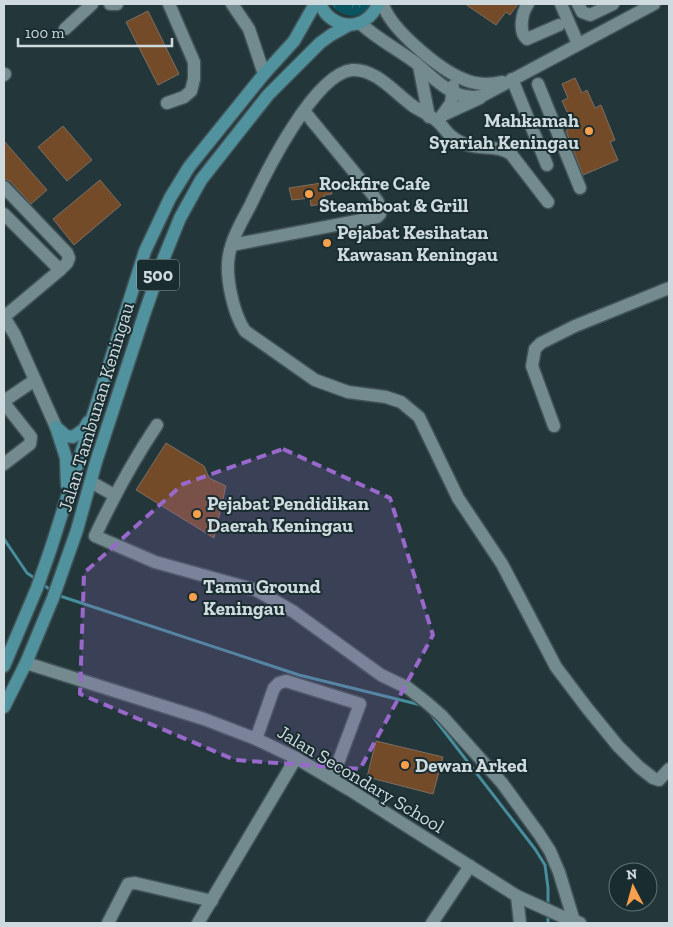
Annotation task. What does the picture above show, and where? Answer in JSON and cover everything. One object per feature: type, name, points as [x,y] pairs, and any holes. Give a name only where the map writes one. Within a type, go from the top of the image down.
[{"type":"main road","name":"Jalan Tambunan Keningau","points":[[4,666],[37,588],[145,252],[164,210],[189,167],[264,74],[294,41],[315,4]]},
{"type":"main road","points":[[320,4],[332,20],[340,23],[354,24]]},
{"type":"main road","name":"500","points":[[354,24],[368,18],[378,4]]},
{"type":"main road","name":"Jalan Tambunan Keningau","points":[[4,707],[26,663],[53,598],[77,530],[112,410],[163,260],[180,218],[214,163],[268,95],[320,42],[354,24]]},
{"type":"main road","points":[[56,427],[66,436],[74,437],[84,429],[95,410]]},
{"type":"main road","points":[[56,427],[67,467],[63,512]]},
{"type":"street","points":[[65,29],[92,4]]},
{"type":"street","points":[[110,4],[117,4]]},
{"type":"street","points":[[167,103],[191,91],[195,69],[194,62],[169,4]]},
{"type":"street","points":[[232,4],[249,29],[264,74]]},
{"type":"street","points":[[383,4],[388,16],[397,28],[428,56],[464,80],[483,84],[510,80]]},
{"type":"street","points":[[528,4],[523,14],[524,37],[527,39],[559,25]]},
{"type":"street","points":[[561,4],[578,44]]},
{"type":"street","points":[[578,4],[582,12],[590,15],[613,4]]},
{"type":"street","points":[[437,118],[654,4]]},
{"type":"street","points":[[354,24],[368,31],[419,66],[453,92],[469,97],[482,96]]},
{"type":"street","points":[[419,66],[422,81],[437,118],[449,135],[471,147],[504,150],[511,154],[548,202]]},
{"type":"street","points":[[437,118],[401,97],[378,78],[363,71],[352,70],[337,75],[331,80],[304,111],[272,160],[232,245],[229,254],[229,280],[235,309],[245,331],[315,380],[348,392],[394,399],[406,405],[419,416],[458,498],[502,564],[556,668],[618,746],[639,767],[653,778],[659,780],[669,769]]},
{"type":"street","points":[[437,118],[451,103],[454,74]]},
{"type":"street","points":[[510,80],[546,162],[565,151]]},
{"type":"street","points":[[401,97],[416,94],[422,81]]},
{"type":"street","points":[[538,84],[580,188]]},
{"type":"street","points":[[232,245],[377,217],[380,214],[378,202],[373,194],[304,111]]},
{"type":"street","points":[[536,138],[556,129]]},
{"type":"street","points":[[4,186],[67,253],[69,258],[68,263],[4,317],[15,334],[56,427]]},
{"type":"street","points":[[4,214],[60,270]]},
{"type":"street","points":[[17,228],[31,215]]},
{"type":"street","points":[[28,238],[42,226]]},
{"type":"street","points":[[554,426],[532,366],[535,349],[541,343],[575,326],[669,288]]},
{"type":"street","points":[[4,464],[30,444],[31,438],[4,402],[35,380]]},
{"type":"street","points":[[156,424],[114,495],[95,536],[155,562],[256,590],[294,612],[381,674],[408,688],[426,702],[442,716],[502,783],[539,834],[550,851],[577,922]]},
{"type":"street","points":[[4,453],[28,434]]},
{"type":"street","points":[[91,482],[114,495]]},
{"type":"street","name":"Jalan Secondary School","points":[[26,663],[204,719],[256,739],[296,758],[332,779],[522,899],[577,922]]},
{"type":"street","points":[[256,739],[274,688],[278,683],[286,681],[360,704],[332,779]]},
{"type":"street","points":[[198,923],[296,758]]},
{"type":"street","points":[[432,923],[470,866]]},
{"type":"street","points":[[108,923],[128,884],[135,883],[212,901]]},
{"type":"street","points":[[520,923],[522,899]]},
{"type":"highlighted area","points":[[283,449],[390,498],[433,635],[360,769],[235,760],[80,694],[84,573],[183,484]]},
{"type":"green space","points":[[330,4],[371,4],[362,13],[351,16],[345,15]]},
{"type":"building","points":[[465,4],[518,4],[510,15],[506,12],[496,25]]},
{"type":"building","points":[[148,11],[179,74],[158,85],[126,22]]},
{"type":"building","name":"Mahkamah Syariah Keningau","points":[[575,78],[582,93],[587,90],[595,108],[601,105],[615,140],[610,142],[618,160],[583,175],[566,131],[568,130],[564,120],[570,118],[562,101],[568,98],[562,84]]},
{"type":"building","points":[[63,126],[92,160],[67,181],[38,147]]},
{"type":"building","points":[[4,141],[47,190],[31,204],[10,181],[4,179]]},
{"type":"building","points":[[100,180],[121,205],[74,245],[53,219]]},
{"type":"building","name":"Rockfire Cafe Steamboat & Grill","points":[[328,182],[332,194],[324,195],[326,203],[311,206],[310,198],[292,200],[289,188]]},
{"type":"building","name":"Pejabat Pendidikan Daerah Keningau","points":[[166,443],[204,466],[209,478],[226,486],[214,538],[136,490]]},
{"type":"building","points":[[376,741],[443,757],[433,794],[367,777]]},
{"type":"waterway","points":[[4,539],[27,573],[36,579]]},
{"type":"waterway","points":[[41,583],[52,591]]},
{"type":"waterway","points":[[57,595],[299,675],[421,705]]},
{"type":"waterway","points":[[430,713],[535,849],[545,865],[548,905]]},
{"type":"waterway","points":[[548,914],[548,923]]},
{"type":"place","name":"Mahkamah Syariah Keningau","points":[[589,131]]},
{"type":"place","name":"Rockfire Cafe Steamboat & Grill","points":[[309,194]]},
{"type":"place","name":"Pejabat Kesihatan Kawasan Keningau","points":[[327,243]]},
{"type":"place","name":"Pejabat Pendidikan Daerah Keningau","points":[[197,514]]},
{"type":"place","name":"Tamu Ground Keningau","points":[[193,597]]},
{"type":"place","name":"Dewan Arked","points":[[405,765]]}]
